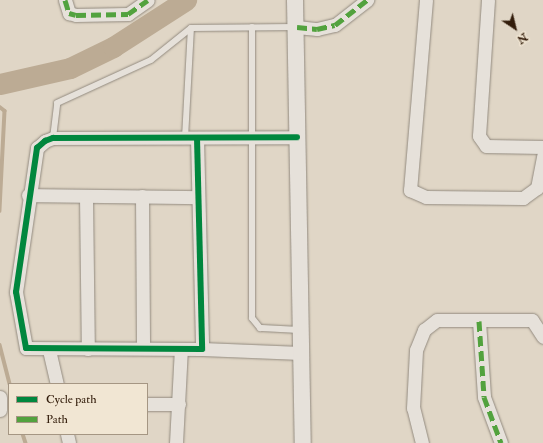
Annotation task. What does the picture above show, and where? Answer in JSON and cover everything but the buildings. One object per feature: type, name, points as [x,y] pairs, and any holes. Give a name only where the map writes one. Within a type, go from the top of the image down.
[{"type":"street","points":[[65,0],[69,13],[76,15],[128,14],[148,0]]},
{"type":"street","points":[[295,0],[297,27],[297,138],[303,443]]},
{"type":"street","points":[[297,27],[317,28],[335,25],[367,0]]},
{"type":"street","points":[[426,0],[410,190],[426,197],[523,198],[537,188],[543,156]]},
{"type":"street","points":[[488,0],[479,136],[486,146],[543,147]]},
{"type":"street","points":[[297,138],[53,138],[37,148],[28,195],[16,292],[22,342],[30,350],[143,347],[202,348],[301,353]]},
{"type":"street","points":[[191,138],[198,197],[202,348]]},
{"type":"street","points":[[28,195],[198,197]]},
{"type":"street","points":[[86,196],[88,349]]},
{"type":"street","points":[[142,196],[143,347]]},
{"type":"street","points":[[422,443],[413,408],[416,350],[424,330],[437,320],[532,320],[543,337]]},
{"type":"street","points":[[479,321],[484,397],[501,443]]},
{"type":"street","points":[[176,443],[181,348]]},
{"type":"street","points":[[50,350],[57,383]]},
{"type":"street","points":[[0,397],[0,410]]},
{"type":"street","points":[[148,404],[178,404]]},
{"type":"lane","points":[[252,27],[252,318],[260,328],[301,330]]},
{"type":"lane","points":[[53,138],[58,103],[151,60],[191,28],[297,27]]},
{"type":"lane","points":[[191,28],[191,138]]},
{"type":"waterway","points":[[0,84],[70,68],[113,47],[186,0]]},
{"type":"waterway","points":[[0,107],[5,111],[0,211]]},
{"type":"waterway","points":[[0,345],[10,383]]},
{"type":"waterway","points":[[23,435],[26,443]]},
{"type":"marked path","points":[[65,0],[69,13],[76,15],[128,14],[148,0]]},
{"type":"marked path","points":[[297,27],[317,29],[335,25],[367,0]]},
{"type":"marked path","points":[[479,321],[484,397],[501,443]]},
{"type":"cycle path","points":[[197,138],[202,349],[26,348],[16,292],[37,148],[45,141],[53,138],[297,137]]}]
